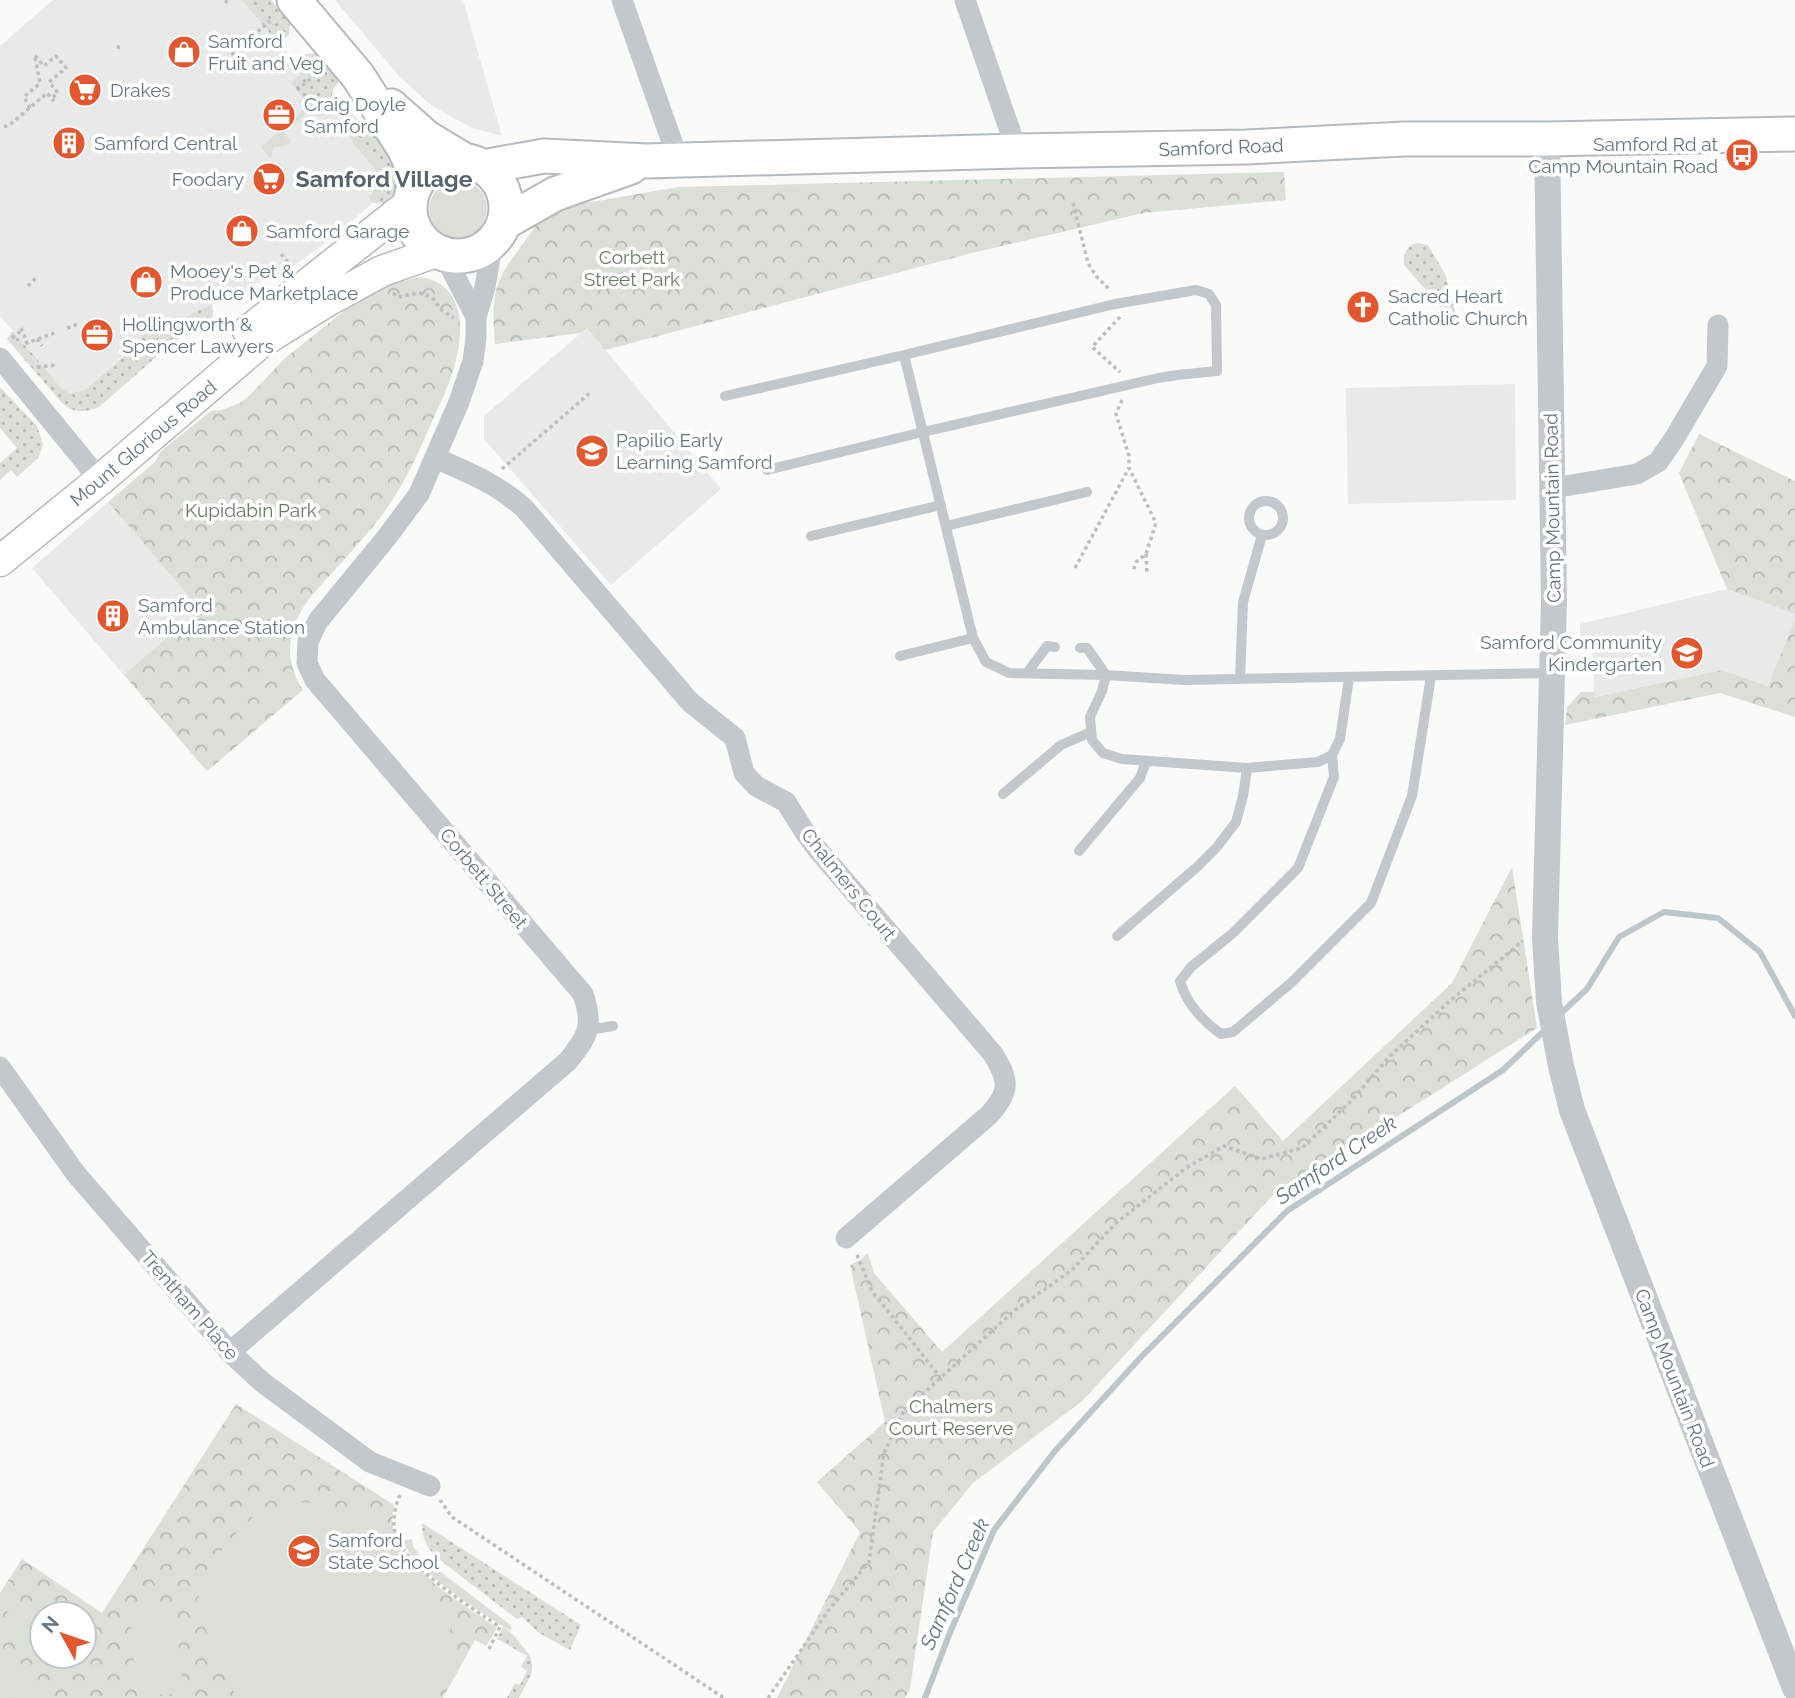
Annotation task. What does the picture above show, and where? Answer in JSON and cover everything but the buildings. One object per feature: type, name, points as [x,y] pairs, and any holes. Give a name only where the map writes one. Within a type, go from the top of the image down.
[{"type":"main road","points":[[282,10],[358,76],[426,137],[495,178],[503,192],[506,208],[498,232],[482,250],[457,257],[440,253],[424,244],[415,232],[410,218],[414,191],[404,148],[358,76]]},
{"type":"main road","name":"Samford Road","points":[[474,164],[544,156],[662,160],[1246,147],[1404,139],[1795,134]]},
{"type":"main road","points":[[414,191],[427,171],[439,164],[451,160],[474,164]]},
{"type":"main road","name":"Samford Road","points":[[498,232],[555,194],[662,160]]},
{"type":"main road","name":"Mount Glorious Road","points":[[0,561],[213,358],[337,260],[414,191]]},
{"type":"main road","name":"Mount Glorious Road","points":[[0,546],[260,343],[329,300],[383,284],[382,271],[440,253]]},
{"type":"main road","points":[[337,260],[383,284]]},
{"type":"street","points":[[622,0],[662,160]]},
{"type":"street","points":[[965,0],[1017,151]]},
{"type":"street","name":"Camp Mountain Road","points":[[1547,139],[1554,601],[1545,937],[1549,1002],[1572,1110],[1795,1688]]},
{"type":"street","name":"Corbett Street","points":[[498,232],[485,287],[467,318],[476,338],[472,361],[459,402],[435,458],[419,494],[318,621],[309,641],[307,663],[315,680],[583,994],[589,1011],[588,1030]]},
{"type":"street","points":[[440,253],[467,318]]},
{"type":"street","points":[[1553,488],[1637,474],[1658,461],[1717,366],[1718,325]]},
{"type":"street","points":[[0,358],[94,473]]},
{"type":"street","name":"Chalmers Court","points":[[435,458],[482,478],[524,508],[691,702],[735,738],[744,773],[756,786],[786,802],[818,850],[993,1054],[1004,1072],[1007,1083],[1003,1096],[989,1115],[846,1238]]},
{"type":"street","points":[[230,1352],[568,1061],[581,1045],[588,1030]]},
{"type":"street","name":"Trentham Place","points":[[0,1067],[76,1174],[230,1352],[262,1382],[370,1462],[430,1486]]},
{"type":"lane","points":[[725,396],[1115,304],[1196,290],[1209,294],[1216,305],[1217,371],[1177,374],[767,470]]},
{"type":"lane","points":[[904,355],[973,639],[986,662],[1009,673],[1184,680],[1552,673]]},
{"type":"lane","points":[[946,526],[1087,492]]},
{"type":"lane","points":[[811,536],[941,505]]},
{"type":"lane","points":[[1240,679],[1242,602],[1262,535]]},
{"type":"lane","points":[[900,656],[973,639]]},
{"type":"lane","points":[[1027,673],[1047,646],[1055,647]]},
{"type":"lane","points":[[1080,648],[1087,648],[1106,675],[1090,717],[1092,740],[1103,753],[1122,760],[1247,768],[1318,762],[1332,755]]},
{"type":"lane","points":[[1349,678],[1340,739],[1332,755],[1334,777],[1298,869],[1233,933],[1191,967],[1180,981],[1184,995],[1210,1026],[1221,1034],[1233,1032],[1293,982],[1371,903],[1412,796],[1431,676]]},
{"type":"lane","points":[[1003,794],[1061,745],[1091,732]]},
{"type":"lane","points":[[1079,851],[1140,778],[1146,762]]},
{"type":"lane","points":[[1117,936],[1217,847],[1236,822],[1247,768]]},
{"type":"lane","points":[[588,1030],[613,1026]]},
{"type":"path","points":[[221,64],[282,10]]},
{"type":"path","points":[[118,49],[119,43]]},
{"type":"path","points":[[35,55],[44,66],[56,56],[66,68],[49,82],[58,93],[53,100],[40,83],[35,55]]},
{"type":"path","points":[[297,90],[316,74]]},
{"type":"path","points":[[30,108],[23,97],[40,83]]},
{"type":"path","points":[[4,127],[47,93]]},
{"type":"path","points":[[1073,203],[1088,263],[1112,296]]},
{"type":"path","points":[[281,254],[293,269]]},
{"type":"path","points":[[28,286],[38,276]]},
{"type":"path","points":[[383,284],[398,297],[425,294],[453,318],[467,318]]},
{"type":"path","points":[[1119,312],[1120,319],[1092,347],[1124,375],[1123,377]]},
{"type":"path","points":[[66,328],[78,324]]},
{"type":"path","points":[[12,338],[21,329],[27,343],[54,333]]},
{"type":"path","points":[[37,339],[42,346]]},
{"type":"path","points":[[37,367],[57,365]]},
{"type":"path","points":[[502,468],[590,393]]},
{"type":"path","points":[[1121,394],[1122,400],[1116,414],[1129,456],[1129,468],[1156,523],[1146,554],[1147,573]]},
{"type":"path","points":[[1075,568],[1129,468]]},
{"type":"path","points":[[1133,572],[1136,562],[1146,554]]},
{"type":"path","points":[[768,1698],[828,1611],[869,1562],[884,1453],[904,1411],[1015,1310],[1072,1270],[1116,1223],[1186,1168],[1224,1146],[1261,1159],[1302,1148],[1352,1101],[1390,1056],[1451,1000],[1527,938]]},
{"type":"path","points":[[846,1238],[860,1260],[872,1291],[941,1378]]},
{"type":"path","points":[[407,1476],[396,1506],[395,1532],[405,1552],[424,1571],[500,1627],[489,1649]]},
{"type":"path","points":[[430,1486],[452,1517],[724,1698]]},
{"type":"shaded area","points":[[53,0],[242,0],[329,102],[334,92],[356,118],[350,122],[377,158],[382,194],[342,231],[292,267],[160,329],[156,325],[85,390],[71,393],[58,384],[0,316],[0,46]]},
{"type":"shaded area","points":[[335,0],[463,0],[502,136],[472,128],[432,106],[400,77]]},
{"type":"shaded area","name":"Papilio Early Learning Samford","points":[[587,328],[721,489],[611,585],[484,439],[484,416]]},
{"type":"shaded area","points":[[1515,384],[1516,500],[1348,504],[1346,388]]},
{"type":"shaded area","points":[[108,502],[201,610],[124,675],[32,568]]},
{"type":"shaded area","name":"Samford Community Kindergarten","points":[[1727,589],[1795,614],[1769,686],[1722,670],[1594,697],[1593,636],[1580,636],[1580,624]]},
{"type":"green space","points":[[242,0],[271,0],[290,23],[289,35],[279,44]]},
{"type":"green space","points":[[315,53],[339,81],[333,90],[330,103],[322,94],[305,109],[299,102],[303,98],[291,83],[303,72],[296,63],[306,54]]},
{"type":"green space","points":[[322,94],[330,103],[326,112],[319,117],[311,109],[284,133],[291,142],[286,146],[273,147],[271,159],[261,147]]},
{"type":"green space","points":[[356,118],[383,145],[395,167],[394,191],[387,203],[373,203],[382,193],[382,165],[348,125]]},
{"type":"green space","points":[[348,125],[373,152],[384,171],[385,181],[373,203],[369,197],[375,187],[376,171],[354,144]]},
{"type":"green space","name":"Corbett Street Park","points":[[1284,172],[1286,200],[1143,213],[972,253],[605,350],[587,328],[581,333],[495,344],[494,304],[503,272],[543,218],[553,211],[575,204],[679,187]]},
{"type":"green space","points":[[452,180],[464,180],[479,188],[487,203],[487,215],[479,230],[464,238],[452,238],[437,230],[429,215],[429,203],[437,188]]},
{"type":"green space","points":[[1417,243],[1428,245],[1445,274],[1460,329],[1404,265],[1406,251]]},
{"type":"green space","name":"Kupidabin Park","points":[[421,277],[436,282],[447,290],[458,312],[460,340],[445,393],[412,466],[389,505],[313,594],[297,619],[291,638],[290,656],[294,673],[303,690],[207,771],[124,675],[200,609],[108,502],[155,462],[161,451],[211,411],[240,403],[284,359],[364,295],[387,284]]},
{"type":"green space","points":[[212,304],[213,318],[170,345],[99,407],[89,410],[75,410],[62,403],[7,339],[13,331],[58,384],[71,393],[85,390],[156,324],[160,329]]},
{"type":"green space","points":[[0,387],[37,426],[43,445],[38,458],[17,477],[11,470],[0,480],[0,463],[17,448],[0,428]]},
{"type":"green space","points":[[1699,434],[1795,481],[1795,614],[1727,589],[1679,473]]},
{"type":"green space","points":[[1795,620],[1795,717],[1720,693],[1565,725],[1567,707],[1581,692],[1594,692],[1595,697],[1722,670],[1768,686]]},
{"type":"green space","name":"Chalmers Court Reserve","points":[[1512,867],[1537,1028],[1273,1195],[1082,1401],[973,1483],[933,1532],[910,1689],[905,1698],[777,1698],[860,1532],[817,1482],[885,1422],[850,1265],[868,1253],[874,1273],[942,1352],[1235,1086],[1283,1141],[1452,983]]},
{"type":"green space","name":"Samford State School","points":[[236,1404],[394,1505],[394,1532],[411,1561],[453,1598],[497,1628],[486,1646],[475,1640],[443,1698],[0,1698],[0,1593],[22,1559],[83,1600],[28,1600],[28,1670],[98,1670],[98,1610],[102,1613]]},
{"type":"green space","points":[[305,1502],[350,1510],[394,1533],[412,1563],[428,1577],[449,1620],[454,1663],[438,1698],[237,1698],[215,1657],[196,1601],[226,1543],[255,1515]]},
{"type":"green space","points":[[422,1523],[581,1625],[570,1650],[539,1633],[522,1617],[517,1619],[436,1557],[425,1542]]},
{"type":"green space","points":[[412,1539],[420,1556],[509,1624],[512,1628],[510,1631],[451,1591],[423,1567],[402,1541]]},
{"type":"green space","points":[[14,1602],[28,1611],[28,1648],[0,1631],[0,1624]]},
{"type":"green space","points":[[175,1603],[183,1693],[137,1697],[129,1607]]},
{"type":"green space","points":[[503,1627],[518,1641],[531,1660],[532,1672],[519,1698],[507,1698],[515,1683],[520,1685],[527,1671],[521,1667],[527,1656],[497,1639]]},
{"type":"green space","points":[[0,1655],[23,1665],[9,1698],[0,1698]]},
{"type":"green space","points":[[25,1677],[56,1689],[53,1698],[17,1698]]},
{"type":"waterway","name":"Samford Creek","points":[[1558,1016],[1587,989],[1619,937],[1664,912],[1718,918],[1760,952],[1795,1016]]},
{"type":"waterway","name":"Samford Creek","points":[[925,1698],[994,1530],[1055,1451],[1142,1356],[1287,1211],[1503,1070],[1546,1029]]},
{"type":"place","name":"Samford Fruit and Veg","points":[[184,52]]},
{"type":"place","name":"Drakes","points":[[85,90]]},
{"type":"place","name":"Craig Doyle Samford","points":[[279,115]]},
{"type":"place","name":"Samford Central","points":[[69,143]]},
{"type":"place","name":"Samford Rd at Camp Mountain Road","points":[[1742,155]]},
{"type":"place","name":"Foodary","points":[[269,179]]},
{"type":"place","name":"Samford Garage","points":[[242,231]]},
{"type":"place","name":"Mooey's Pet & Produce Marketplace","points":[[146,282]]},
{"type":"place","name":"Sacred Heart Catholic Church","points":[[1363,307]]},
{"type":"place","name":"Hollingworth & Spencer Lawyers","points":[[97,335]]},
{"type":"place","name":"Papilio Early Learning Samford","points":[[592,451]]},
{"type":"place","name":"Samford Ambulance Station","points":[[113,616]]},
{"type":"place","name":"Samford Community Kindergarten","points":[[1687,653]]},
{"type":"place","name":"Samford State School","points":[[304,1551]]},
{"type":"district","name":"Samford Village","points":[[384,179]]}]
